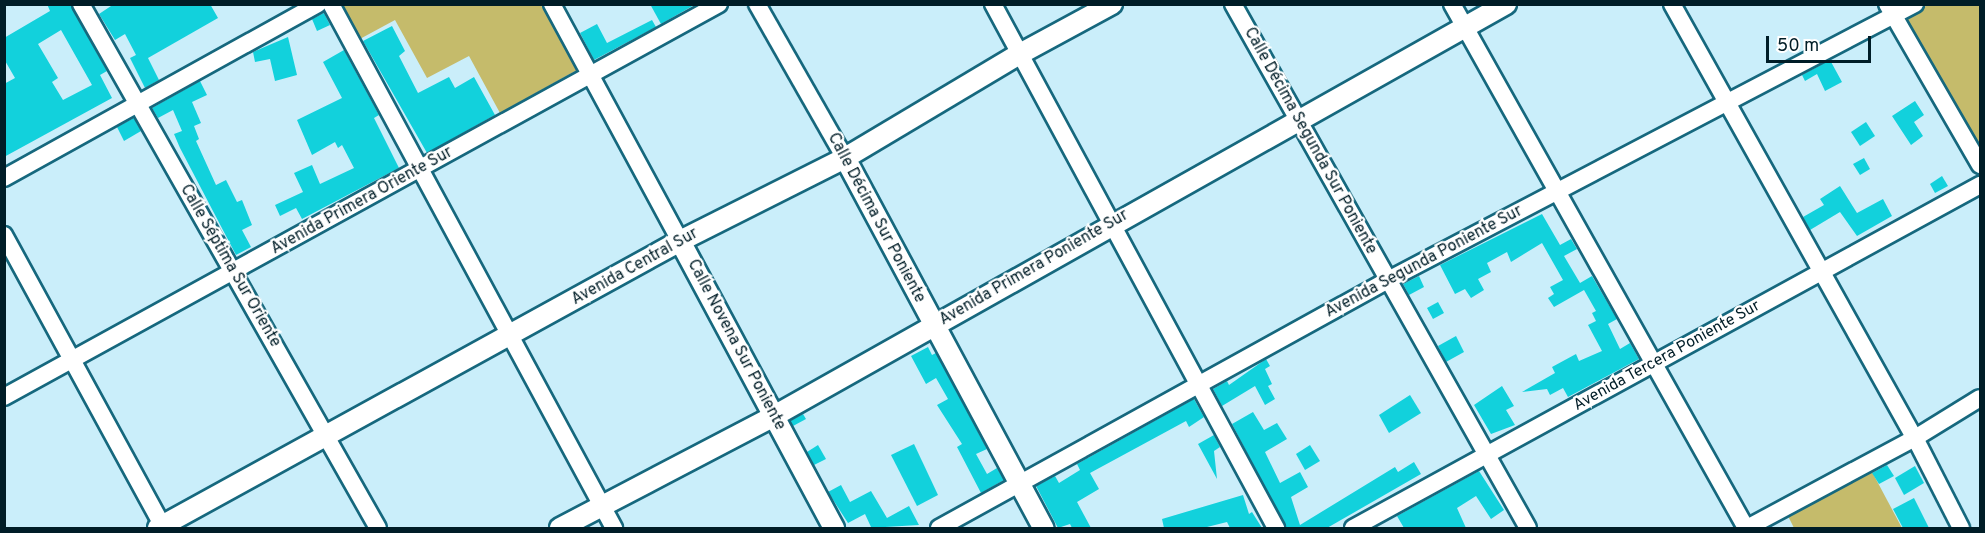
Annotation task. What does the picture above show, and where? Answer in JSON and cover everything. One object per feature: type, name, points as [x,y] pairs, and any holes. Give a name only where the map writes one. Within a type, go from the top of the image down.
[{"type":"street","name":"Calle Séptima Sur Oriente","points":[[81,4],[378,528]]},
{"type":"street","points":[[4,178],[318,4]]},
{"type":"street","points":[[331,4],[614,528]]},
{"type":"street","name":"Calle Novena Sur Poniente","points":[[552,4],[834,528]]},
{"type":"street","name":"Avenida Primera Oriente Sur","points":[[4,397],[720,4]]},
{"type":"street","name":"Calle Décima Sur Poniente","points":[[757,4],[845,158],[1043,528]]},
{"type":"street","points":[[993,4],[1109,225],[1199,384],[1276,528]]},
{"type":"street","name":"Avenida Central Sur","points":[[162,528],[680,241],[845,158],[1018,55],[1112,4]]},
{"type":"street","name":"Calle Décima Segunda Sur Poniente","points":[[1233,4],[1528,528]]},
{"type":"street","points":[[1452,4],[1747,528],[1915,438],[1980,398]]},
{"type":"street","name":"Avenida Primera Poniente Sur","points":[[560,528],[774,416],[1109,225],[1300,121],[1506,4]]},
{"type":"street","points":[[1672,4],[1915,438],[1961,528]]},
{"type":"street","name":"Avenida Segunda Poniente Sur","points":[[939,528],[1021,486],[1199,384],[1388,280],[1728,104],[1891,10],[1915,4]]},
{"type":"street","points":[[1891,10],[1980,165]]},
{"type":"street","name":"Avenida Tercera Poniente Sur","points":[[1353,528],[1980,185]]},
{"type":"street","points":[[4,235],[162,528]]},
{"type":"shaded area","points":[[343,4],[541,5],[577,70],[500,113],[469,56],[427,78],[395,20],[358,40],[340,6]]},
{"type":"shaded area","points":[[1928,5],[1980,5],[1980,154],[1901,18]]},
{"type":"shaded area","points":[[1870,468],[1902,528],[1794,528],[1787,514]]},
{"type":"building","points":[[47,4],[70,4],[107,71],[100,75],[112,98],[4,157],[4,84],[15,78],[4,59],[4,38],[50,11]],"holes":[[[61,30],[92,85],[63,100],[52,82],[58,78],[38,44]]]},
{"type":"building","points":[[114,4],[210,4],[218,18],[148,58],[159,80],[145,88],[130,58],[136,55],[125,34],[115,40],[99,14]]},
{"type":"building","points":[[650,4],[696,4],[661,24]]},
{"type":"building","points":[[324,13],[330,25],[317,31],[312,19]]},
{"type":"building","points":[[652,20],[656,27],[594,60],[580,33],[597,24],[607,43]]},
{"type":"building","points":[[392,26],[405,51],[399,56],[418,93],[449,77],[455,88],[474,77],[495,115],[427,153],[363,41]]},
{"type":"building","points":[[288,37],[297,75],[275,81],[270,59],[255,62],[253,52]]},
{"type":"building","points":[[344,50],[379,115],[374,118],[399,168],[302,219],[296,208],[280,216],[275,205],[303,192],[294,173],[312,165],[320,184],[354,168],[342,145],[338,148],[335,142],[312,155],[297,120],[342,98],[323,62]]},
{"type":"building","points":[[1830,60],[1842,82],[1825,91],[1817,74],[1805,81],[1802,75]]},
{"type":"building","points":[[200,81],[207,95],[192,102],[201,123],[194,126],[199,139],[196,141],[216,185],[226,180],[237,202],[242,200],[252,225],[242,230],[251,247],[236,255],[180,148],[174,134],[182,131],[173,110],[158,118],[152,108]]},
{"type":"building","points":[[1915,101],[1924,115],[1914,122],[1923,136],[1911,145],[1892,116]]},
{"type":"building","points":[[134,118],[141,131],[124,141],[117,127]]},
{"type":"building","points":[[1866,122],[1875,136],[1860,146],[1851,132]]},
{"type":"building","points":[[1864,158],[1870,169],[1860,175],[1853,164]]},
{"type":"building","points":[[1942,176],[1948,186],[1935,193],[1930,184]]},
{"type":"building","points":[[1840,186],[1857,213],[1883,199],[1892,216],[1857,236],[1840,212],[1810,230],[1803,217],[1824,205],[1820,199]]},
{"type":"building","points":[[1542,214],[1560,245],[1571,239],[1577,249],[1564,256],[1580,283],[1592,276],[1617,319],[1608,324],[1620,349],[1630,343],[1639,359],[1568,397],[1563,388],[1550,395],[1547,389],[1522,392],[1555,373],[1552,367],[1576,354],[1579,361],[1602,351],[1588,325],[1596,321],[1592,313],[1596,311],[1584,290],[1554,307],[1548,298],[1554,294],[1550,287],[1563,280],[1542,243],[1511,262],[1507,252],[1487,263],[1491,272],[1478,279],[1484,290],[1471,298],[1465,289],[1455,294],[1440,265]]},
{"type":"building","points":[[1419,276],[1424,287],[1409,295],[1403,284]]},
{"type":"building","points":[[1438,302],[1444,313],[1433,319],[1427,308]]},
{"type":"building","points":[[1456,336],[1464,352],[1446,362],[1438,346]]},
{"type":"building","points":[[928,347],[932,355],[936,353],[987,449],[976,454],[987,474],[997,468],[1004,480],[981,493],[957,447],[962,444],[937,405],[948,399],[936,378],[926,384],[911,356]]},
{"type":"building","points":[[1266,359],[1270,366],[1265,369],[1272,384],[1268,386],[1275,399],[1265,405],[1255,386],[1222,406],[1213,389],[1227,381],[1229,385]]},
{"type":"building","points":[[1502,386],[1514,406],[1506,410],[1515,425],[1491,434],[1474,405]]},
{"type":"building","points":[[1410,395],[1421,413],[1389,433],[1379,415]]},
{"type":"building","points":[[1194,399],[1204,417],[1189,427],[1186,421],[1090,473],[1099,489],[1077,502],[1091,528],[1072,528],[1070,524],[1058,528],[1036,486],[1055,476],[1059,483],[1080,470],[1077,464]]},
{"type":"building","points":[[1253,412],[1264,430],[1277,423],[1287,439],[1265,452],[1280,483],[1300,472],[1308,487],[1291,497],[1300,525],[1395,467],[1398,472],[1414,462],[1421,474],[1327,528],[1286,528],[1232,424]]},
{"type":"building","points":[[803,414],[806,419],[793,426],[790,421]]},
{"type":"building","points":[[1214,435],[1220,447],[1214,451],[1217,479],[1198,444]]},
{"type":"building","points":[[914,444],[938,495],[917,506],[891,455]]},
{"type":"building","points":[[818,445],[826,459],[814,465],[807,452]]},
{"type":"building","points":[[1310,445],[1320,461],[1305,470],[1296,454]]},
{"type":"building","points":[[1887,465],[1894,476],[1879,484],[1872,473]]},
{"type":"building","points":[[1915,466],[1924,483],[1904,495],[1895,478]]},
{"type":"building","points":[[1479,471],[1504,510],[1491,519],[1476,496],[1457,508],[1466,528],[1404,528],[1397,516]]},
{"type":"building","points":[[841,485],[850,502],[871,491],[887,518],[909,506],[919,525],[868,528],[871,527],[865,514],[848,523],[828,492]]},
{"type":"building","points":[[1243,495],[1249,514],[1252,512],[1262,528],[1230,528],[1227,522],[1203,528],[1164,528],[1162,519]]},
{"type":"building","points":[[1914,498],[1929,528],[1903,528],[1893,509]]}]
